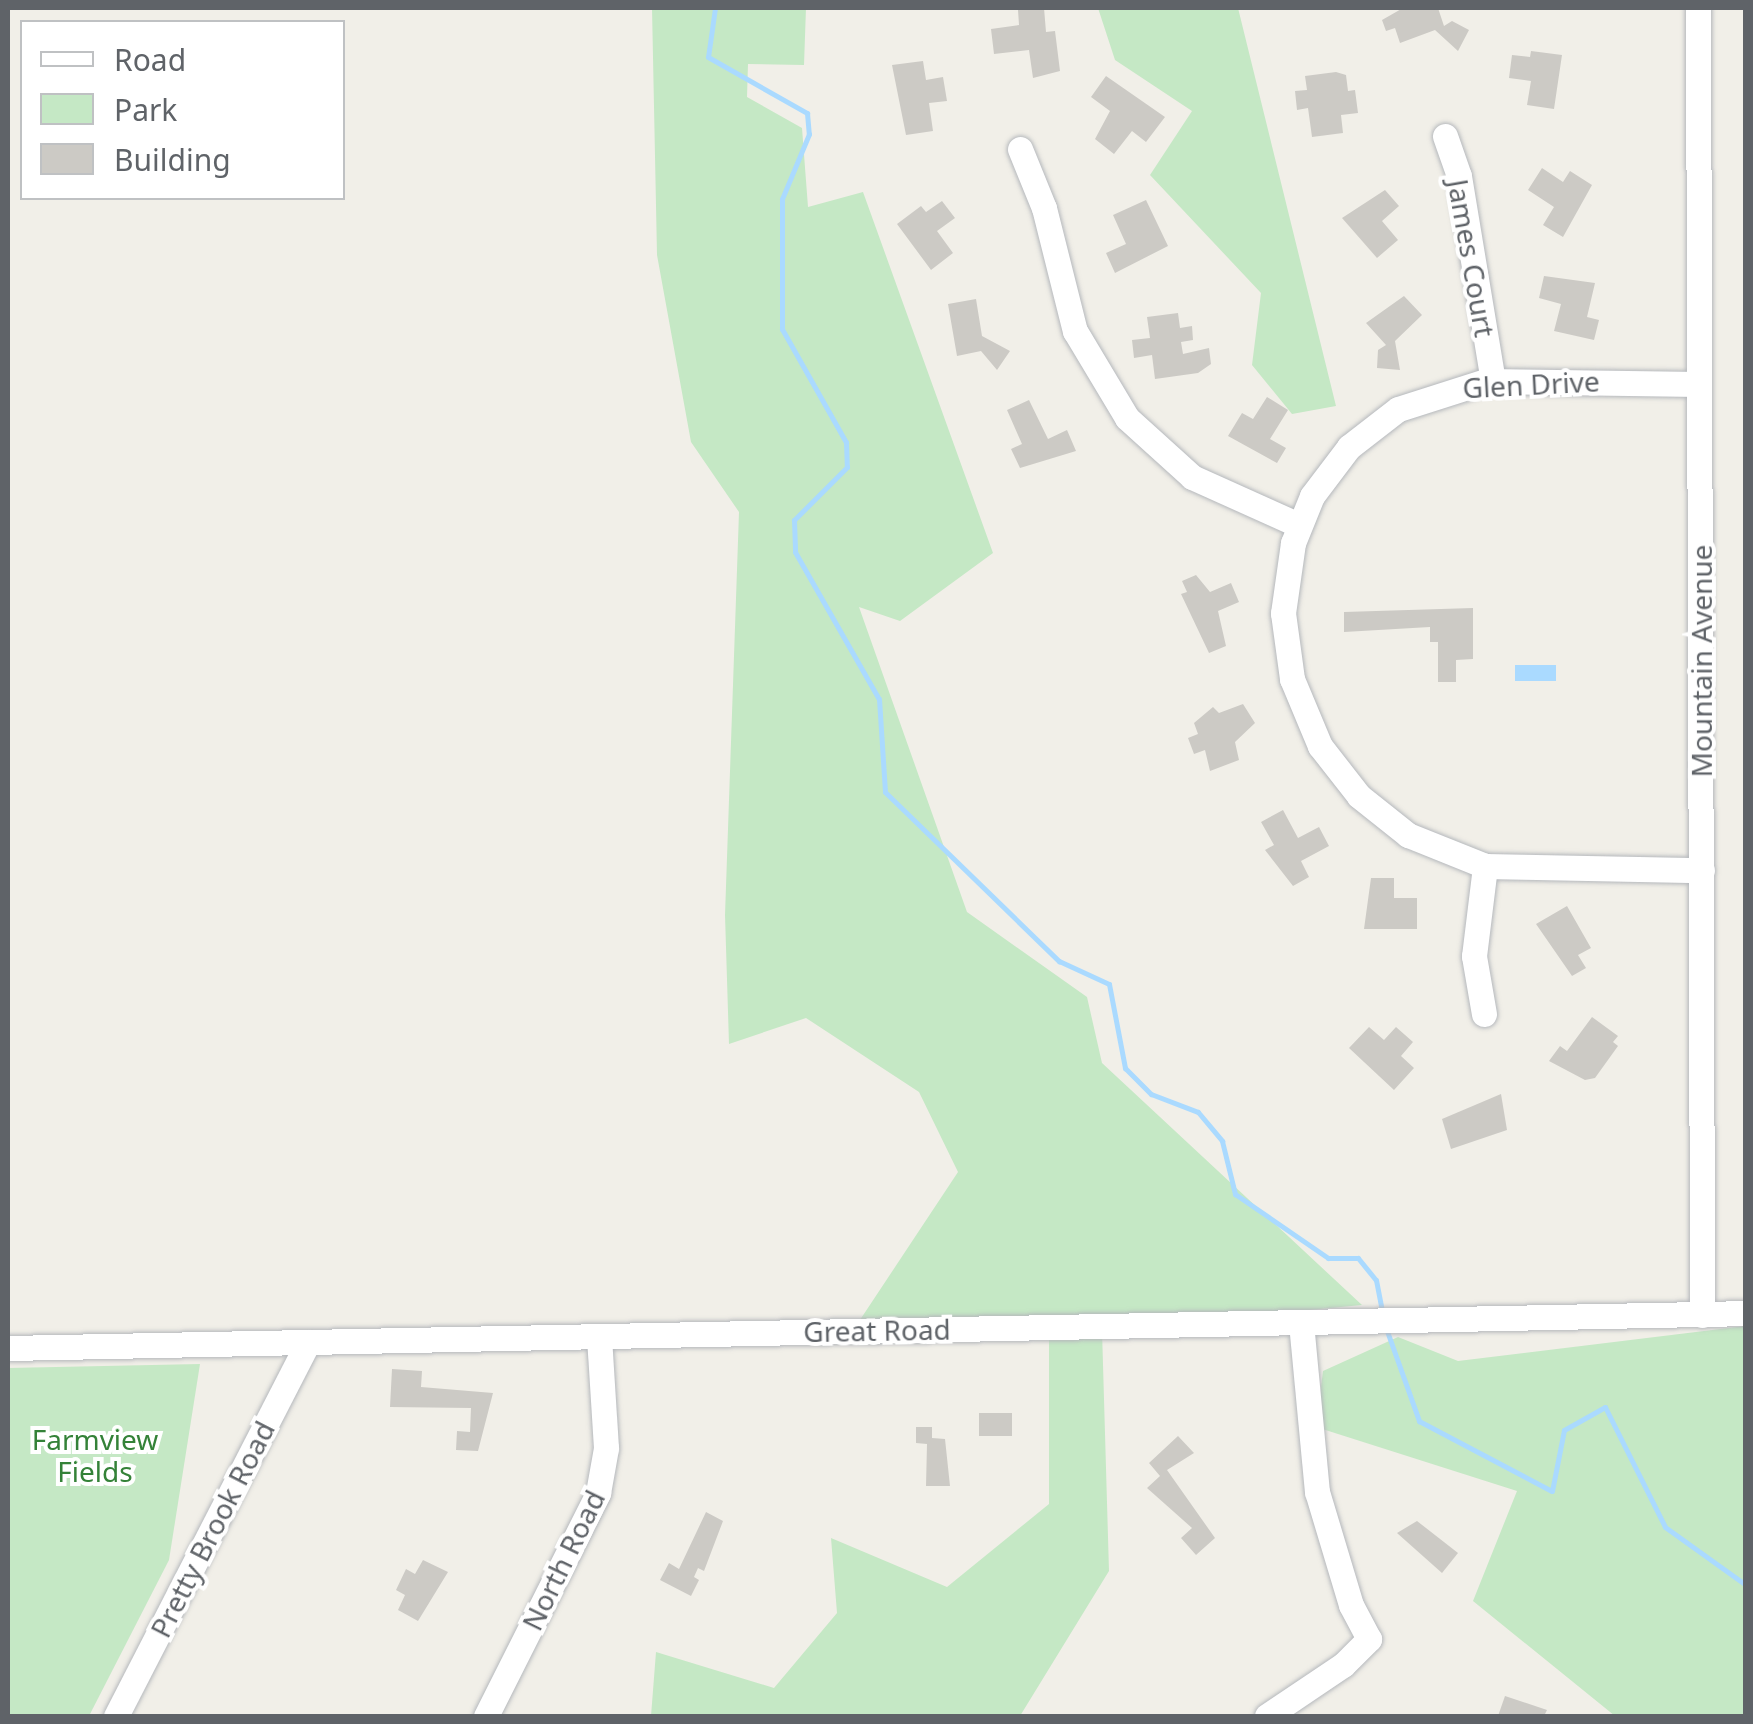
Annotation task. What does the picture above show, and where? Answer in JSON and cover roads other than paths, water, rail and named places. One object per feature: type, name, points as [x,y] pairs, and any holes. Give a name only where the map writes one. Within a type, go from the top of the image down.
[{"type":"street","name":"Mountain Avenue","points":[[1698,8],[1702,1315]]},
{"type":"street","name":"James Court","points":[[1445,136],[1459,176],[1493,381]]},
{"type":"street","points":[[1020,148],[1044,208],[1074,330],[1127,418],[1192,477],[1299,525]]},
{"type":"street","name":"Glen Drive","points":[[1699,384],[1493,381],[1422,397],[1372,426],[1331,467],[1299,525],[1286,576],[1285,644],[1292,679],[1320,746],[1382,817],[1436,849],[1485,866],[1702,870]]},
{"type":"street","points":[[1484,1014],[1474,956],[1485,866]]},
{"type":"street","name":"Great Road","points":[[8,1348],[1746,1313]]},
{"type":"street","points":[[1266,1716],[1343,1666],[1369,1639],[1351,1605],[1317,1492],[1300,1323]]},
{"type":"street","name":"North Road","points":[[486,1716],[598,1493],[606,1448],[599,1336]]},
{"type":"street","name":"Pretty Brook Road","points":[[116,1716],[308,1342]]},
{"type":"water","points":[[1515,665],[1556,665],[1556,681],[1515,681]]},
{"type":"waterway","points":[[715,8],[708,57],[807,113],[809,134],[782,199],[782,329],[846,442],[847,467],[794,520],[795,552],[879,699],[885,792],[1059,961],[1109,984],[1125,1068],[1151,1094],[1198,1112],[1222,1141],[1235,1194],[1328,1258],[1358,1258],[1376,1280],[1382,1310]]},
{"type":"waterway","points":[[1387,1331],[1419,1421],[1552,1491],[1564,1430],[1605,1407],[1665,1527],[1746,1585]]},
{"type":"park label","name":"Farmview Fields","points":[[95,1455]]}]
